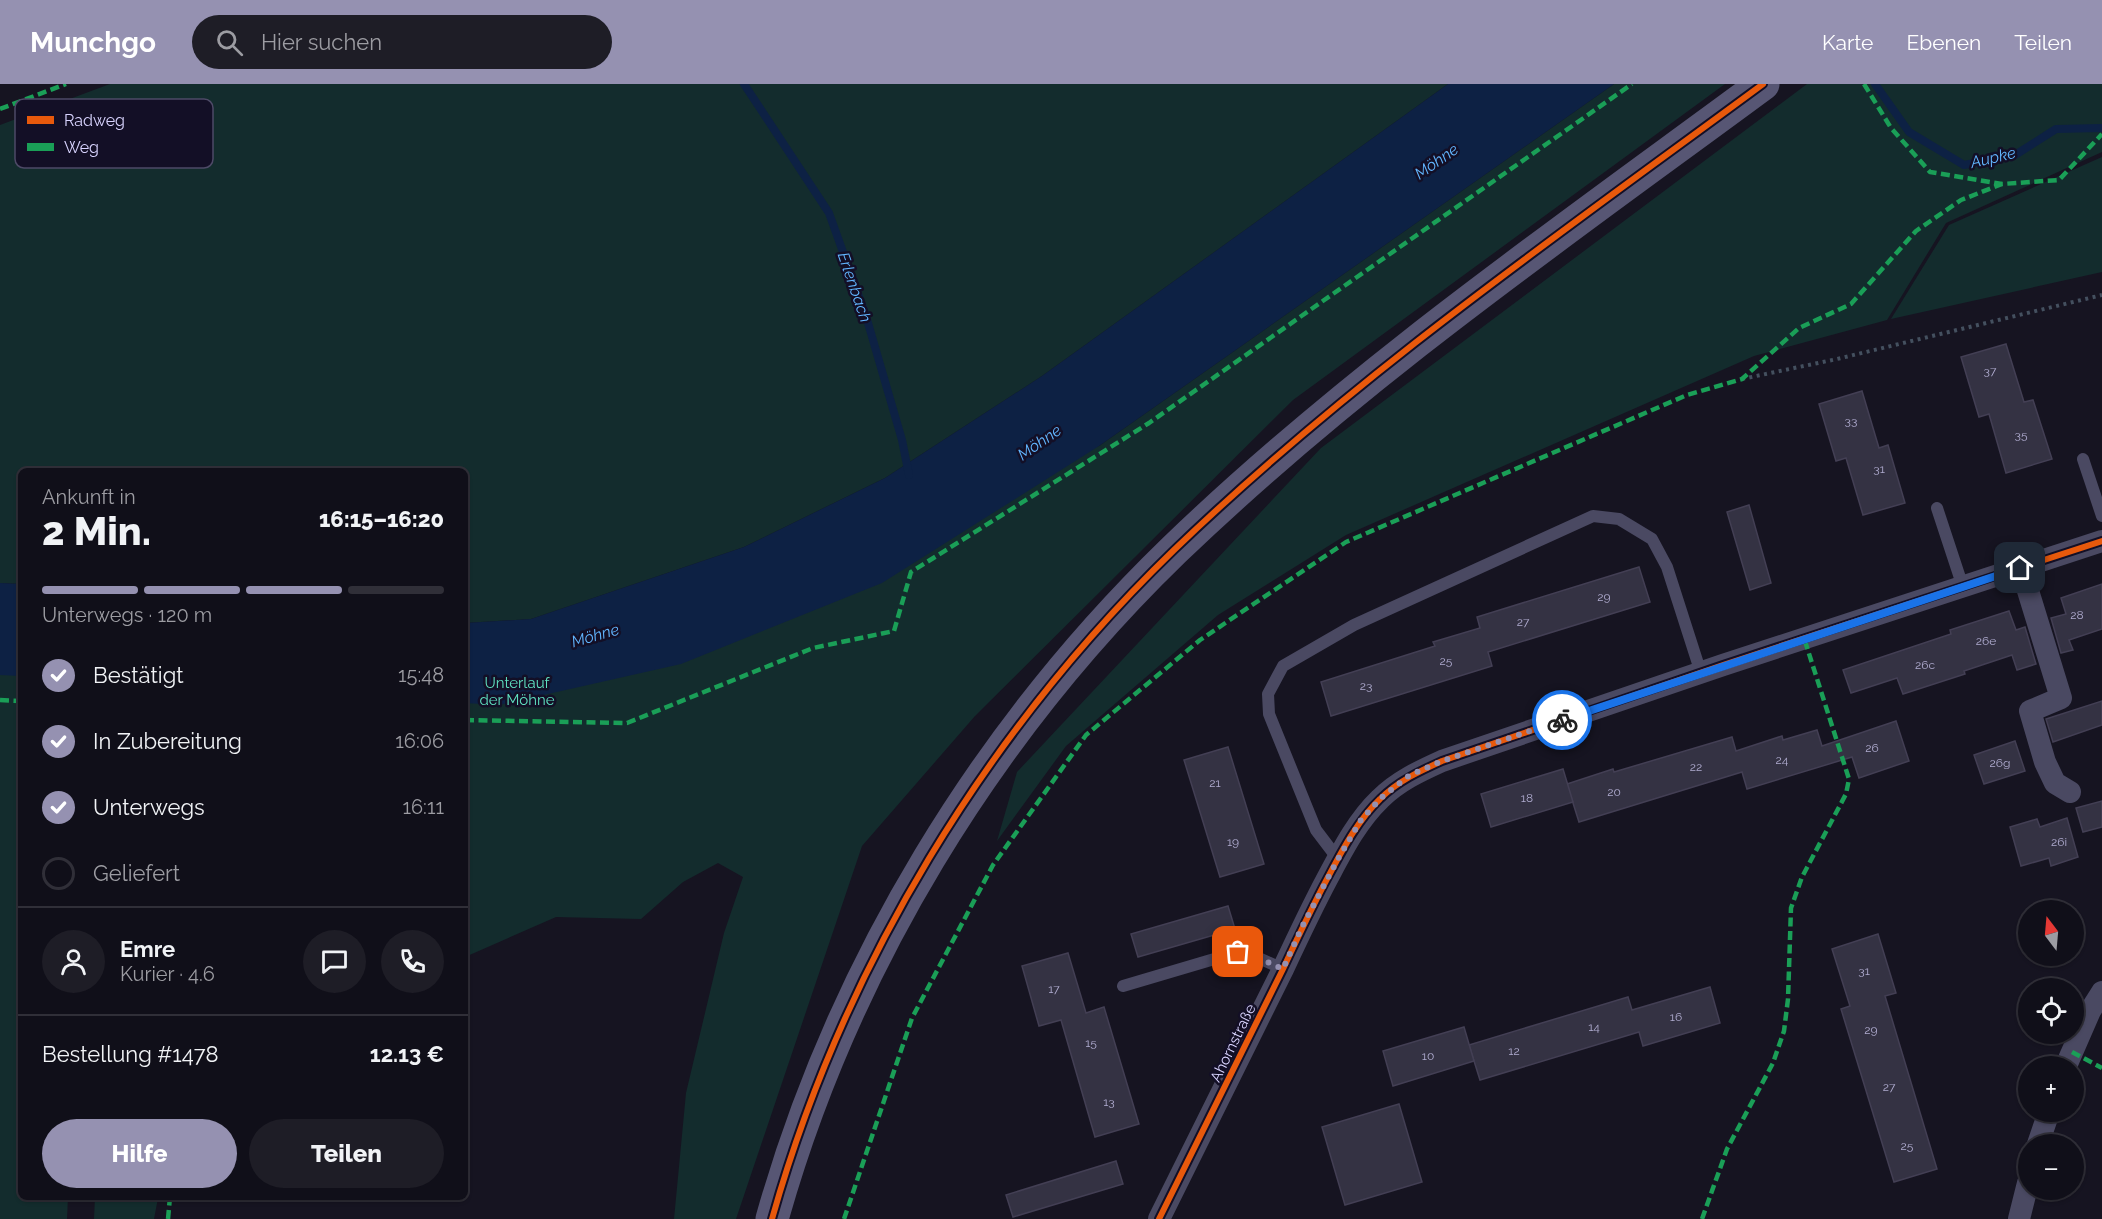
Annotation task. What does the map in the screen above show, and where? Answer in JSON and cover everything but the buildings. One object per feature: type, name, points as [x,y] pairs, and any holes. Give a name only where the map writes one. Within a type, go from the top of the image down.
[{"type":"main road","points":[[772,1219],[784,1176],[810,1104],[871,961],[931,854],[1003,747],[1063,671],[1174,551],[1313,424],[1412,344],[1762,84]]},
{"type":"street","name":"Ahornstraße","points":[[1159,1219],[1302,927],[1338,859],[1361,820],[1381,798],[1410,775],[1442,761],[1701,673],[2102,541]]},
{"type":"street","points":[[2020,568],[2061,698],[2030,711],[2045,762],[2055,783],[2070,792]]},
{"type":"street","points":[[2071,1056],[2102,992]]},
{"type":"street","points":[[2019,1219],[2024,1200]]},
{"type":"lane","points":[[2083,459],[2102,516]]},
{"type":"lane","points":[[1937,508],[1964,587]]},
{"type":"lane","points":[[1338,859],[1316,830],[1269,714],[1268,694],[1283,666],[1353,625],[1593,516],[1620,519],[1652,539],[1667,567],[1701,673]]},
{"type":"lane","points":[[1123,986],[1238,952],[1252,955],[1283,969]]},
{"type":"path","points":[[1742,379],[1837,359],[2102,295]]},
{"type":"green space","points":[[110,84],[1448,84],[1042,376],[885,478],[744,547],[531,619],[468,623],[468,468],[18,468],[18,584],[0,583],[0,125],[15,119],[15,168],[213,168],[213,99],[70,99]]},
{"type":"green space","name":"Unterlauf der Möhne","points":[[1614,84],[1725,84],[1293,400],[975,716],[862,846],[736,1219],[674,1219],[686,1093],[724,933],[743,877],[718,863],[683,882],[641,919],[556,917],[468,956],[468,676],[1099,446]]},
{"type":"green space","points":[[1807,84],[2102,84],[2102,152],[1946,223],[1887,320],[1754,356],[1346,535],[1218,615],[1066,746],[997,841],[1017,772],[1321,448]]},
{"type":"green space","points":[[2102,157],[2102,272],[1891,319],[1949,225]]},
{"type":"green space","points":[[0,641],[18,643],[18,1200],[68,1200],[67,1219],[0,1219]]},
{"type":"green space","points":[[95,1200],[158,1200],[154,1219],[94,1219]]},
{"type":"water","name":"Möhne","points":[[1448,84],[1614,84],[1099,446],[882,583],[681,664],[499,705],[468,703],[468,623],[531,619],[744,547],[885,478],[1042,376]]},
{"type":"water","points":[[0,583],[18,584],[18,676],[0,675]]},
{"type":"waterway","name":"Erlenbach","points":[[744,84],[829,213],[866,316],[902,440],[909,475]]},
{"type":"waterway","name":"Aupke","points":[[1875,84],[1909,132],[1964,165],[2015,155],[2056,129],[2102,128]]},
{"type":"marked path","points":[[26,99],[66,84]]},
{"type":"marked path","points":[[468,720],[627,723],[813,648],[894,631],[911,572],[1149,423],[1632,84]]},
{"type":"marked path","points":[[1864,84],[1891,128],[1930,172],[2002,184]]},
{"type":"marked path","points":[[0,109],[15,103]]},
{"type":"marked path","points":[[844,1219],[912,1018],[993,865],[1086,735],[1200,640],[1346,542],[1687,395],[1742,379],[1799,328],[1851,304],[1916,231],[1961,200],[2002,184],[2059,180],[2102,134]]},
{"type":"marked path","points":[[1702,1219],[1727,1149],[1773,1063],[1784,1031],[1788,999],[1791,908],[1802,877],[1846,794],[1849,779],[1804,638]]},
{"type":"marked path","points":[[0,700],[18,701]]},
{"type":"marked path","points":[[2072,1052],[2102,1068]]},
{"type":"marked path","points":[[168,1219],[170,1200]]},
{"type":"cycle path","points":[[772,1219],[802,1125],[838,1034],[881,945],[929,858],[983,775],[1042,696],[1106,621],[1174,550],[1243,486],[1387,365],[1536,251],[1763,84]]},
{"type":"cycle path","points":[[1159,1219],[1338,858],[1364,817],[1394,787],[1442,761],[1723,665],[2102,541]]},
{"type":"way so far","points":[[1238,952],[1252,955],[1283,969],[1302,927],[1361,820],[1381,798],[1410,775],[1442,761],[1562,720]]},
{"type":"route","points":[[1562,720],[2020,568]]}]
